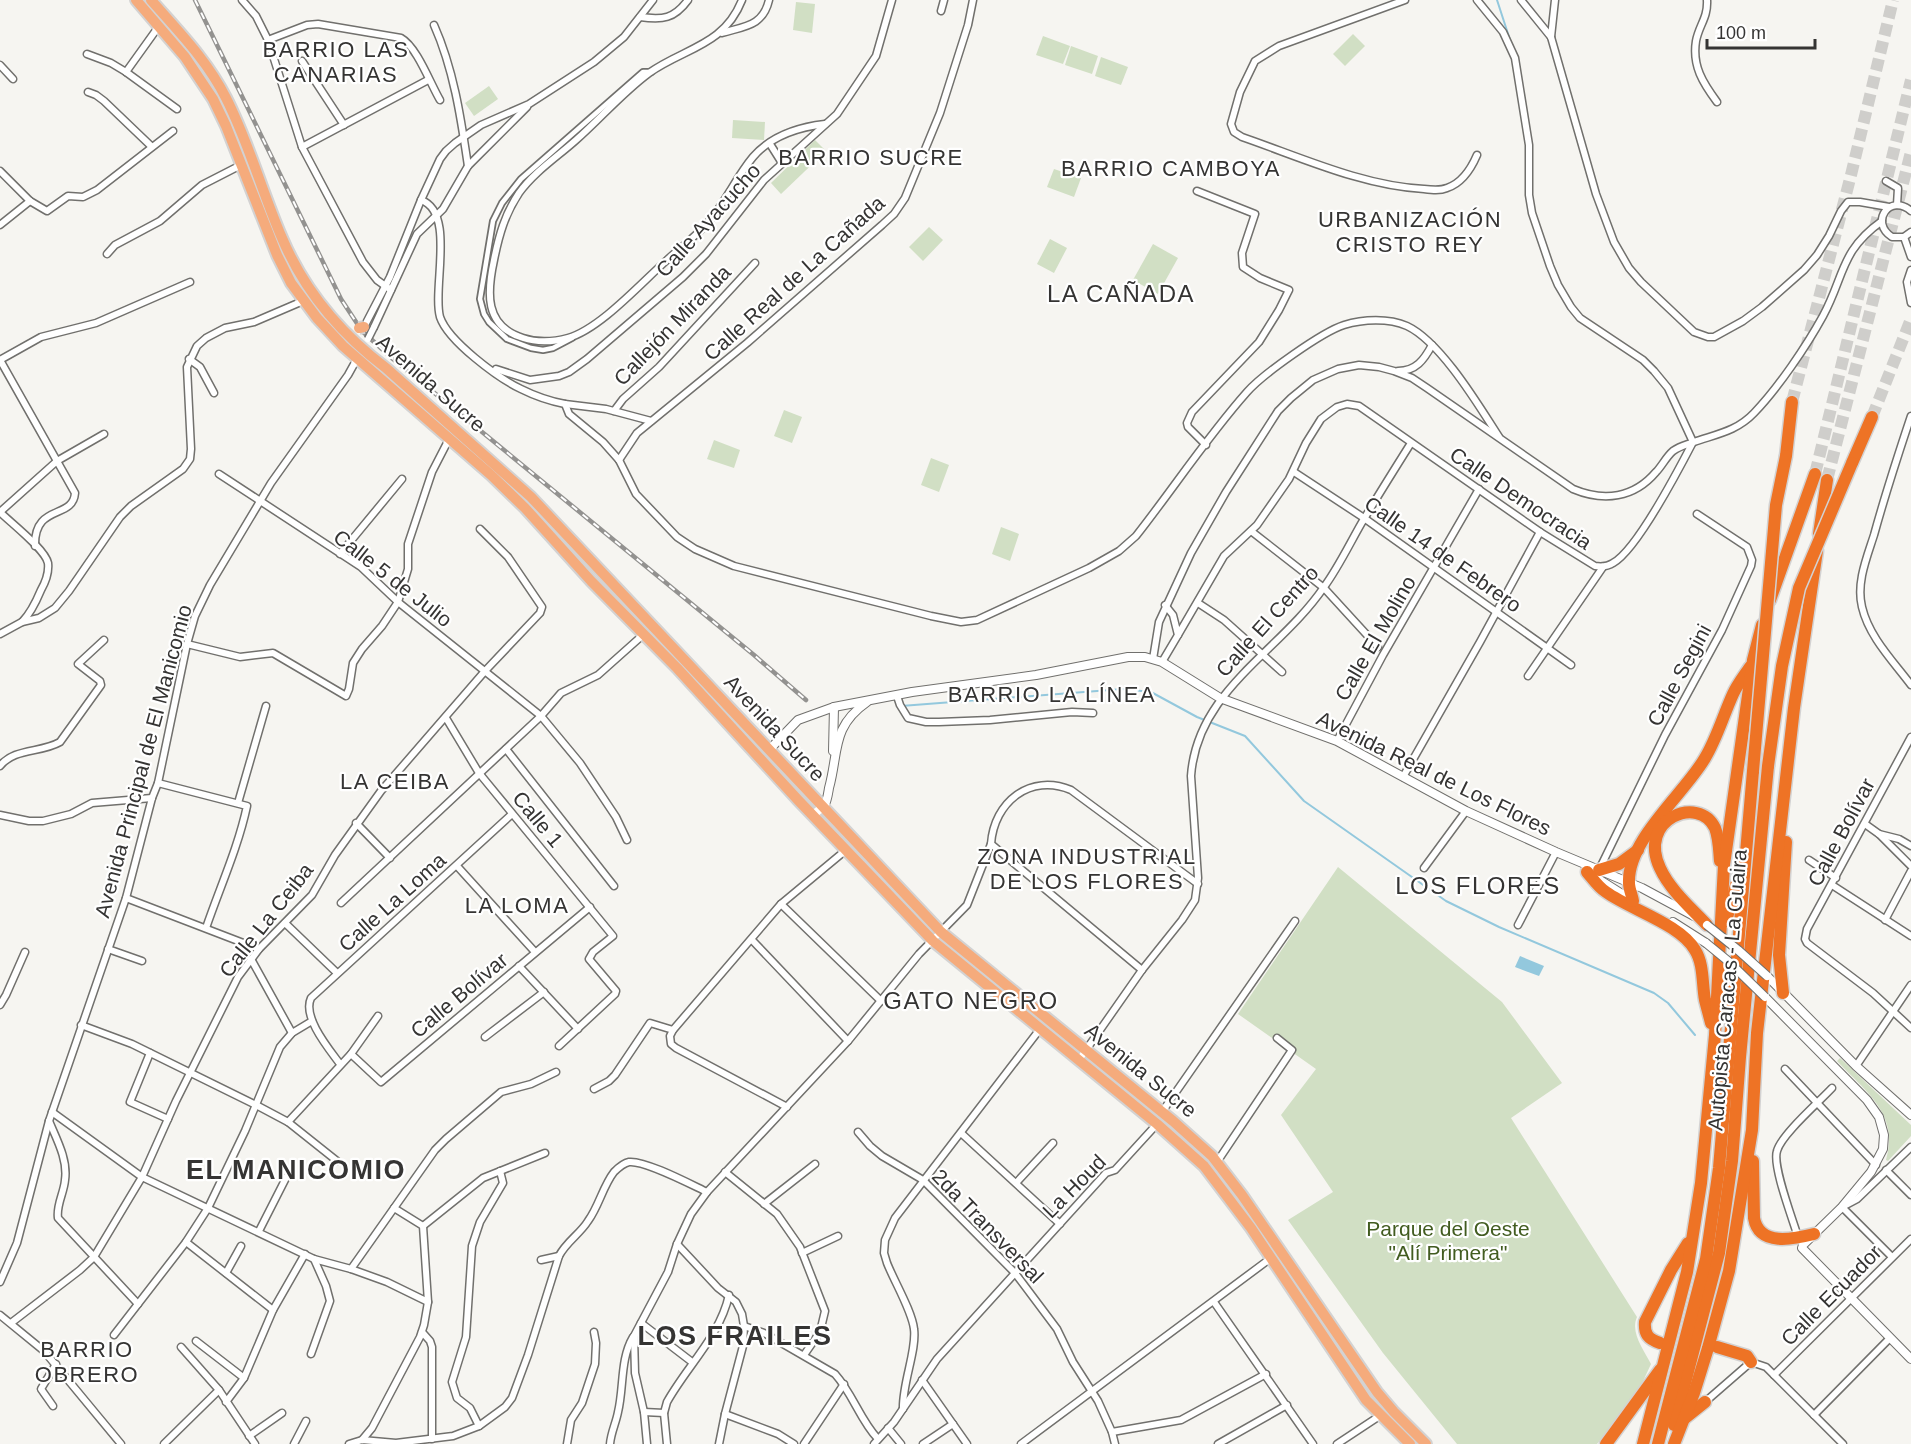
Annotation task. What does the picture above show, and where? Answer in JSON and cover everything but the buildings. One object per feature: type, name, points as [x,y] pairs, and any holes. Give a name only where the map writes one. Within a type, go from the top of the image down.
[{"type":"highway","name":"Autopista Caracas - La Guaira","points":[[1658,1444],[1706,1259],[1720,1157],[1776,505],[1786,456],[1792,402]]},
{"type":"highway","name":"Autopista Caracas - La Guaira","points":[[1669,1444],[1719,1253],[1732,1161],[1768,766],[1782,666],[1799,588],[1872,417]]},
{"type":"highway","name":"Autopista Caracas - La Guaira","points":[[1643,1444],[1686,1272],[1701,1183],[1715,1035],[1724,865],[1753,660],[1769,603],[1815,474]]},
{"type":"highway","name":"Autopista Caracas - La Guaira","points":[[1674,1444],[1694,1393],[1729,1271],[1752,1130],[1756,1046],[1794,708],[1827,480]]},
{"type":"highway","points":[[1633,901],[1629,883],[1631,869],[1639,849],[1656,821],[1705,758],[1716,738],[1733,695],[1753,660]]},
{"type":"highway","points":[[1783,993],[1779,955],[1786,866],[1786,782]]},
{"type":"highway","points":[[1707,926],[1678,894],[1660,868],[1656,854],[1656,840],[1660,827],[1666,821],[1687,813],[1695,813],[1709,821],[1717,837],[1722,894]]},
{"type":"highway","points":[[1639,849],[1619,864],[1593,871],[1599,886],[1607,893],[1661,922],[1694,948],[1700,964],[1715,1035]]},
{"type":"highway","points":[[1719,942],[1747,850]]},
{"type":"highway","points":[[1736,1106],[1756,1046]]},
{"type":"highway","points":[[1752,1130],[1755,1225],[1770,1237],[1800,1243],[1814,1234]]},
{"type":"highway","points":[[1660,1343],[1647,1335],[1644,1330],[1646,1322],[1671,1270],[1692,1237]]},
{"type":"highway","points":[[1718,1347],[1747,1356],[1752,1362]]},
{"type":"highway","points":[[1665,1360],[1669,1400]]},
{"type":"highway","points":[[1606,1444],[1665,1360]]},
{"type":"highway","points":[[1694,1393],[1696,1398],[1706,1402]]},
{"type":"highway","points":[[1684,1418],[1706,1402]]},
{"type":"main road","name":"Avenida Sucre","points":[[136,0],[185,57],[207,88],[226,126],[277,255],[303,301],[327,330],[363,336],[387,368],[531,497],[941,932],[1193,1138],[1242,1195],[1390,1407],[1426,1444]]},
{"type":"main road","name":"Avenida Sucre","points":[[151,0],[195,50],[218,84],[250,153],[282,239],[315,296],[337,324],[363,336],[449,439],[525,508],[591,581],[677,668],[933,941],[1157,1124],[1204,1166],[1219,1183],[1271,1258],[1362,1395],[1380,1416],[1410,1444]]},
{"type":"main road","points":[[337,324],[363,336]]},
{"type":"street","points":[[242,0],[256,16],[268,40],[302,147],[363,262],[388,288]]},
{"type":"street","points":[[388,288],[421,200],[440,159],[450,147],[481,125],[529,104],[594,62],[624,37],[653,0]]},
{"type":"street","points":[[640,17],[658,19],[675,15],[688,0]]},
{"type":"street","points":[[718,35],[733,19],[742,0]]},
{"type":"street","points":[[769,0],[767,9],[760,20],[718,35],[651,72],[526,184],[509,209],[500,230],[489,289],[492,309],[500,324],[519,337],[535,341],[555,340],[575,335],[607,314],[707,224],[752,159],[784,134],[802,127],[825,123]]},
{"type":"street","name":"Calle Ayacucho","points":[[487,365],[530,380],[559,376],[578,367],[672,287],[700,260],[758,188],[837,114],[872,63],[884,33],[892,0]]},
{"type":"street","points":[[941,11],[944,0]]},
{"type":"street","name":"Calle Real de La Cañada","points":[[619,460],[631,440],[782,313],[882,225],[900,206],[940,113],[968,26],[973,0]]},
{"type":"street","points":[[1405,0],[1279,46],[1255,61],[1240,92],[1232,119],[1233,132],[1358,177],[1404,189],[1441,190],[1453,186],[1464,176],[1477,155]]},
{"type":"street","points":[[1477,0],[1503,32],[1515,58],[1529,145],[1529,195],[1532,213],[1558,285],[1580,318],[1643,360],[1654,371],[1668,388],[1693,442]]},
{"type":"street","points":[[1521,0],[1551,37]]},
{"type":"street","points":[[1555,0],[1551,37],[1596,194],[1614,242],[1629,268],[1641,282],[1694,332],[1714,337],[1762,307],[1818,255],[1848,202],[1889,207],[1905,206],[1911,211]]},
{"type":"street","points":[[1707,0],[1707,15],[1696,40],[1697,71],[1717,102]]},
{"type":"street","points":[[268,40],[318,24],[390,36],[406,41],[440,100]]},
{"type":"street","points":[[434,25],[441,41],[462,122],[468,166]]},
{"type":"street","points":[[126,72],[159,27]]},
{"type":"street","points":[[87,54],[111,63],[126,72],[177,109]]},
{"type":"street","points":[[302,61],[344,125]]},
{"type":"street","points":[[0,65],[13,79]]},
{"type":"street","points":[[302,147],[428,80]]},
{"type":"street","points":[[88,92],[104,101],[152,146]]},
{"type":"street","points":[[363,336],[413,239],[444,206],[468,166],[529,104]]},
{"type":"street","points":[[0,171],[30,201],[47,211],[68,196],[88,196],[117,176],[172,131]]},
{"type":"street","points":[[770,144],[782,164]]},
{"type":"street","points":[[106,254],[115,245],[160,221],[202,185],[241,165]]},
{"type":"street","points":[[1886,181],[1898,188],[1897,205]]},
{"type":"street","points":[[1197,191],[1255,214],[1242,253],[1243,267],[1260,278],[1289,290],[1259,342],[1188,418],[1188,427],[1206,445]]},
{"type":"street","points":[[421,200],[431,206],[436,216],[441,245],[438,293],[440,316],[453,338],[520,389],[552,402],[591,406],[651,422]]},
{"type":"street","points":[[0,225],[30,201]]},
{"type":"street","points":[[1889,207],[1882,220],[1883,228],[1888,235],[1896,238],[1904,237],[1911,232]]},
{"type":"street","points":[[1394,371],[1421,384],[1573,489],[1592,496],[1612,497],[1639,488],[1652,477],[1673,451],[1683,445],[1740,426],[1763,402],[1806,343],[1823,315],[1852,249],[1862,236],[1882,220]]},
{"type":"street","points":[[1904,237],[1911,256]]},
{"type":"street","name":"Callejón Miranda","points":[[614,411],[623,399],[659,367],[755,263]]},
{"type":"street","points":[[1911,270],[1907,282],[1911,303]]},
{"type":"street","points":[[35,546],[35,535],[42,520],[66,507],[74,498],[74,489],[0,360],[51,333],[96,323],[190,282]]},
{"type":"street","points":[[0,634],[22,622],[39,618],[55,608],[120,517],[131,506],[183,469],[189,459],[191,449],[187,367],[197,346],[216,332],[233,325],[254,322],[303,301]]},
{"type":"street","points":[[564,404],[569,414],[603,442],[619,460],[636,494],[677,537],[715,560],[931,616],[969,621],[997,612],[1119,551],[1136,536],[1248,392],[1288,359],[1336,328],[1356,323],[1387,321],[1408,327],[1432,345],[1455,373],[1499,437]]},
{"type":"street","points":[[363,336],[368,339],[363,336]]},
{"type":"street","name":"Avenida Principal de El Manicomio","points":[[0,1282],[17,1243],[49,1120],[126,898],[158,783],[195,616],[210,585],[259,502],[348,375],[363,336]]},
{"type":"street","points":[[1153,659],[1159,622],[1165,605],[1191,553],[1226,492],[1282,406],[1306,384],[1338,369],[1368,366],[1405,371],[1420,363],[1432,345]]},
{"type":"street","points":[[189,359],[200,367],[214,393]]},
{"type":"street","name":"Calle Democracia","points":[[1294,472],[1306,443],[1321,420],[1336,407],[1353,404],[1589,564],[1603,567],[1615,563],[1627,550],[1652,514],[1693,442]]},
{"type":"street","points":[[1911,416],[1882,503],[1866,561],[1860,597],[1862,608],[1875,637],[1911,685]]},
{"type":"street","points":[[22,622],[36,602],[48,570],[46,557],[0,512],[57,461],[104,434]]},
{"type":"street","points":[[188,644],[240,657],[273,653],[345,696],[349,689],[353,663],[398,602],[408,569],[408,544],[432,472],[449,439]]},
{"type":"street","name":"Calle El Centro","points":[[1198,884],[1191,777],[1192,760],[1208,717],[1221,698],[1324,588],[1411,443]]},
{"type":"street","points":[[1162,662],[1224,556],[1251,531],[1294,472]]},
{"type":"street","name":"Calle 14 de Febrero","points":[[1294,472],[1364,518],[1571,665]]},
{"type":"street","name":"Calle 5 de Julio","points":[[219,474],[361,567],[398,602],[540,716],[580,763],[616,817],[627,840]]},
{"type":"street","points":[[340,554],[402,479]]},
{"type":"street","name":"Calle El Molino","points":[[1337,741],[1383,655],[1479,489]]},
{"type":"street","name":"Calle Segini","points":[[1593,871],[1722,630],[1751,566],[1752,560],[1747,547],[1697,514]]},
{"type":"street","name":"Calle La Ceiba","points":[[11,1323],[94,1257],[142,1177],[222,1006],[238,977],[259,949],[312,894],[334,855],[381,791],[485,671],[538,617],[542,607],[508,557],[480,529]]},
{"type":"street","points":[[1251,531],[1324,588],[1378,647]]},
{"type":"street","points":[[1403,777],[1540,532]]},
{"type":"street","points":[[1528,676],[1603,567]]},
{"type":"street","points":[[1198,603],[1224,620],[1282,672]]},
{"type":"street","points":[[1165,605],[1173,615],[1178,635]]},
{"type":"street","points":[[341,903],[540,716],[561,693],[598,675],[653,626]]},
{"type":"street","points":[[0,766],[9,756],[50,748],[60,742],[101,685],[100,681],[78,664],[104,640]]},
{"type":"street","name":"Avenida Real de Los Flores","points":[[769,750],[798,720],[838,707],[1036,675],[1128,657],[1162,662],[1221,698],[1337,741],[1466,811],[1570,858],[1593,871],[1633,901],[1706,943],[1765,997],[1874,1108],[1883,1125],[1884,1135],[1883,1149],[1876,1165]]},
{"type":"street","points":[[897,696],[906,716],[926,722],[990,720],[1072,712],[1093,713]]},
{"type":"street","points":[[813,815],[826,802],[841,730],[859,707],[868,701]]},
{"type":"street","points":[[238,803],[267,706]]},
{"type":"street","points":[[838,707],[847,716],[845,723]]},
{"type":"street","points":[[834,755],[832,743],[838,707]]},
{"type":"street","name":"Calle 1","points":[[446,718],[479,773],[613,936],[593,952],[590,959],[616,993],[578,1029]]},
{"type":"street","name":"Calle Bolívar","points":[[1893,1011],[1807,943],[1805,939],[1807,929],[1911,737]]},
{"type":"street","points":[[506,748],[614,886]]},
{"type":"street","points":[[158,783],[246,806],[236,850],[206,928]]},
{"type":"street","points":[[610,1444],[610,1434],[620,1404],[627,1350],[668,1272],[677,1244],[692,1214],[707,1192],[848,1041],[919,954],[958,915],[971,898],[992,836],[1007,804],[1018,793],[1039,786],[1066,788],[1078,794],[1198,884],[1195,900],[1188,912],[1142,970],[1079,1060]]},
{"type":"street","points":[[0,815],[29,821],[43,821],[71,814],[92,803],[152,798]]},
{"type":"street","points":[[1424,868],[1466,811]]},
{"type":"street","name":"Calle La Loma","points":[[312,1021],[309,1006],[311,998],[512,814]]},
{"type":"street","points":[[356,823],[390,858]]},
{"type":"street","points":[[1865,824],[1879,834],[1911,868],[1885,920]]},
{"type":"street","points":[[1879,834],[1899,839],[1911,846]]},
{"type":"street","points":[[991,844],[1142,970]]},
{"type":"street","points":[[787,1107],[670,1044],[673,1030],[781,904],[846,850]]},
{"type":"street","points":[[1518,925],[1556,852]]},
{"type":"street","points":[[1809,860],[1836,878]]},
{"type":"street","points":[[457,866],[535,952]]},
{"type":"street","name":"Avenida Real de Los Flores","points":[[1593,871],[1629,883],[1679,908],[1733,945],[1856,1066],[1911,1115]]},
{"type":"street","points":[[1832,885],[1911,936]]},
{"type":"street","points":[[126,898],[259,949]]},
{"type":"street","points":[[781,904],[881,1001]]},
{"type":"street","name":"Calle Bolívar","points":[[351,1054],[381,1082],[590,907]]},
{"type":"street","points":[[1162,1112],[1294,921]]},
{"type":"street","points":[[285,923],[337,973]]},
{"type":"street","points":[[752,940],[848,1041]]},
{"type":"street","points":[[108,949],[142,961]]},
{"type":"street","points":[[0,1005],[25,952]]},
{"type":"street","points":[[251,959],[292,1033]]},
{"type":"street","points":[[519,966],[578,1029],[559,1046]]},
{"type":"street","points":[[1856,1066],[1911,985]]},
{"type":"street","points":[[485,1037],[544,992]]},
{"type":"street","points":[[1893,1011],[1911,1028]]},
{"type":"street","name":"Calle Bolívar","points":[[288,1122],[351,1054],[378,1016]]},
{"type":"street","points":[[114,1335],[186,1242],[208,1208],[256,1105],[276,1054],[292,1033],[312,1021],[340,1064]]},
{"type":"street","points":[[594,1089],[615,1075],[650,1023],[673,1030]]},
{"type":"street","points":[[81,1025],[150,1053],[256,1105],[288,1122],[337,1161]]},
{"type":"street","points":[[903,1409],[902,1395],[912,1352],[914,1329],[886,1263],[885,1240],[895,1218],[923,1179],[1040,1029]]},
{"type":"street","points":[[1216,1162],[1292,1050],[1276,1038]]},
{"type":"street","points":[[150,1053],[130,1102],[168,1119]]},
{"type":"street","points":[[1785,1069],[1876,1165],[1842,1207],[1814,1234]]},
{"type":"street","points":[[351,1269],[435,1150],[446,1139],[501,1092],[531,1084],[556,1072]]},
{"type":"street","points":[[1832,1088],[1785,1137],[1776,1152],[1779,1173],[1800,1243],[1851,1299],[1911,1359]]},
{"type":"street","points":[[52,1112],[142,1177],[314,1259],[387,1282],[428,1302]]},
{"type":"street","points":[[49,1120],[66,1169],[58,1218],[138,1304]]},
{"type":"street","name":"La Houd","points":[[876,1442],[903,1409],[938,1359],[1106,1173],[1115,1170],[1157,1124]]},
{"type":"street","name":"2da Transversal","points":[[858,1132],[882,1156],[923,1179],[1015,1273],[1057,1329],[1112,1432],[1115,1444]]},
{"type":"street","points":[[961,1133],[1060,1224]]},
{"type":"street","points":[[1016,1184],[1053,1143]]},
{"type":"street","points":[[1842,1207],[1857,1199],[1911,1147]]},
{"type":"street","points":[[423,1226],[474,1184],[545,1153]]},
{"type":"street","points":[[349,1444],[362,1440],[396,1443],[453,1436],[479,1426],[505,1407],[512,1398],[528,1355],[559,1256],[564,1247],[589,1220],[615,1171],[626,1163],[638,1163],[707,1192]]},
{"type":"street","points":[[764,1204],[815,1164]]},
{"type":"street","points":[[1886,1170],[1911,1195]]},
{"type":"street","points":[[479,1426],[470,1408],[457,1398],[452,1382],[466,1337],[472,1246],[480,1222],[503,1183],[500,1172]]},
{"type":"street","points":[[725,1172],[784,1221],[802,1253],[825,1311],[820,1332],[804,1355]]},
{"type":"street","points":[[259,1231],[288,1176]]},
{"type":"street","points":[[1842,1207],[1892,1257]]},
{"type":"street","points":[[394,1208],[423,1226]]},
{"type":"street","points":[[362,1440],[372,1428],[422,1332],[428,1302],[423,1226]]},
{"type":"street","points":[[802,1253],[838,1236]]},
{"type":"street","name":"Calle Ecuador","points":[[1774,1375],[1911,1239]]},
{"type":"street","points":[[186,1242],[273,1310]]},
{"type":"street","points":[[677,1244],[709,1279],[736,1302],[744,1326],[743,1346],[719,1444]]},
{"type":"street","points":[[226,1273],[241,1246]]},
{"type":"street","points":[[226,1402],[244,1378],[273,1310],[305,1254]]},
{"type":"street","points":[[541,1260],[559,1256]]},
{"type":"street","points":[[1021,1444],[1271,1258]]},
{"type":"street","points":[[311,1354],[330,1301],[314,1259]]},
{"type":"street","points":[[667,1444],[664,1413],[667,1402],[717,1328],[729,1295]]},
{"type":"street","points":[[1214,1302],[1266,1374],[1310,1442]]},
{"type":"street","points":[[0,1315],[44,1351],[121,1444]]},
{"type":"street","points":[[641,1323],[692,1362]]},
{"type":"street","points":[[744,1326],[764,1333],[835,1374],[844,1384],[876,1442]]},
{"type":"street","points":[[422,1332],[432,1347],[432,1438]]},
{"type":"street","points":[[567,1444],[571,1420],[582,1403],[596,1364],[594,1332]]},
{"type":"street","points":[[634,1336],[635,1373],[644,1412],[647,1444]]},
{"type":"street","points":[[1814,1415],[1890,1338]]},
{"type":"street","points":[[196,1341],[244,1378]]},
{"type":"street","points":[[181,1347],[219,1390],[255,1444]]},
{"type":"street","points":[[1706,1402],[1752,1362],[1766,1367],[1843,1444]]},
{"type":"street","points":[[53,1406],[41,1391],[56,1364]]},
{"type":"street","points":[[1112,1432],[1181,1420],[1266,1374]]},
{"type":"street","points":[[922,1380],[967,1444]]},
{"type":"street","points":[[804,1444],[844,1384]]},
{"type":"street","points":[[164,1444],[219,1390]]},
{"type":"street","points":[[1218,1444],[1287,1405]]},
{"type":"street","points":[[1337,1444],[1390,1407]]},
{"type":"street","points":[[644,1412],[664,1413]]},
{"type":"street","points":[[249,1436],[282,1413]]},
{"type":"street","points":[[725,1414],[778,1434],[794,1444]]},
{"type":"street","points":[[294,1444],[306,1421]]},
{"type":"street","points":[[923,1444],[952,1424]]},
{"type":"street","points":[[888,1428],[901,1444]]},
{"type":"green space","points":[[796,2],[815,4],[812,33],[793,30]]},
{"type":"green space","points":[[1353,34],[1365,46],[1345,66],[1333,54]]},
{"type":"green space","points":[[1043,36],[1070,46],[1063,64],[1036,55]]},
{"type":"green space","points":[[1071,46],[1098,56],[1092,74],[1065,65]]},
{"type":"green space","points":[[1101,57],[1128,67],[1121,85],[1095,76]]},
{"type":"green space","points":[[489,86],[498,99],[474,116],[465,103]]},
{"type":"green space","points":[[733,120],[765,122],[764,140],[732,138]]},
{"type":"green space","points":[[815,140],[826,151],[781,194],[771,183]]},
{"type":"green space","points":[[1054,169],[1081,178],[1074,197],[1047,187]]},
{"type":"green space","points":[[929,227],[943,240],[923,261],[909,247]]},
{"type":"green space","points":[[1050,239],[1067,248],[1054,273],[1037,264]]},
{"type":"green space","points":[[1153,244],[1178,258],[1158,294],[1133,280]]},
{"type":"green space","points":[[784,410],[802,417],[792,443],[774,436]]},
{"type":"green space","points":[[714,440],[740,450],[734,468],[707,459]]},
{"type":"green space","points":[[931,458],[949,465],[939,492],[921,485]]},
{"type":"green space","points":[[1001,527],[1019,534],[1010,561],[992,554]]},
{"type":"green space","name":"Parque del Oeste \"Alí Primera\"","points":[[1338,867],[1502,1002],[1562,1083],[1511,1118],[1637,1317],[1635,1329],[1651,1364],[1638,1392],[1597,1444],[1457,1444],[1383,1353],[1288,1220],[1333,1192],[1281,1115],[1316,1069],[1238,1014]]},
{"type":"green space","points":[[1840,1058],[1911,1125],[1911,1136],[1888,1161],[1886,1160],[1889,1144],[1888,1129],[1884,1116],[1868,1093],[1837,1061]]},
{"type":"water","points":[[1520,956],[1544,966],[1539,976],[1515,967]]},
{"type":"waterway","points":[[1497,0],[1511,43]]},
{"type":"waterway","points":[[901,706],[1123,689],[1151,692],[1197,717],[1245,736],[1304,801],[1446,901],[1499,927],[1654,993],[1668,1003],[1695,1035]]},
{"type":"tunnel","points":[[1792,402],[1851,175],[1893,0]]},
{"type":"tunnel","points":[[1815,474],[1911,80]]},
{"type":"tunnel","points":[[1827,480],[1911,152]]},
{"type":"tunnel","points":[[1872,417],[1911,319]]},
{"type":"railway","points":[[195,0],[341,299],[362,331],[806,700]]},
{"type":"district","name":"BARRIO LAS CANARIAS","points":[[336,62]]},
{"type":"district","name":"BARRIO SUCRE","points":[[871,157]]},
{"type":"district","name":"BARRIO CAMBOYA","points":[[1171,168]]},
{"type":"district","name":"URBANIZACIÓN CRISTO REY","points":[[1410,232]]},
{"type":"district","name":"LA CAÑADA","points":[[1121,293]]},
{"type":"district","name":"BARRIO LA LÍNEA","points":[[1052,694]]},
{"type":"district","name":"LA CEIBA","points":[[395,781]]},
{"type":"district","name":"ZONA INDUSTRIAL DE LOS FLORES","points":[[1087,868]]},
{"type":"district","name":"LOS FLORES","points":[[1478,885]]},
{"type":"district","name":"LA LOMA","points":[[517,905]]},
{"type":"district","name":"GATO NEGRO","points":[[971,1000]]},
{"type":"district","name":"EL MANICOMIO","points":[[296,1170]]},
{"type":"district","name":"LOS FRAILES","points":[[735,1336]]},
{"type":"district","name":"BARRIO OBRERO","points":[[87,1362]]}]
